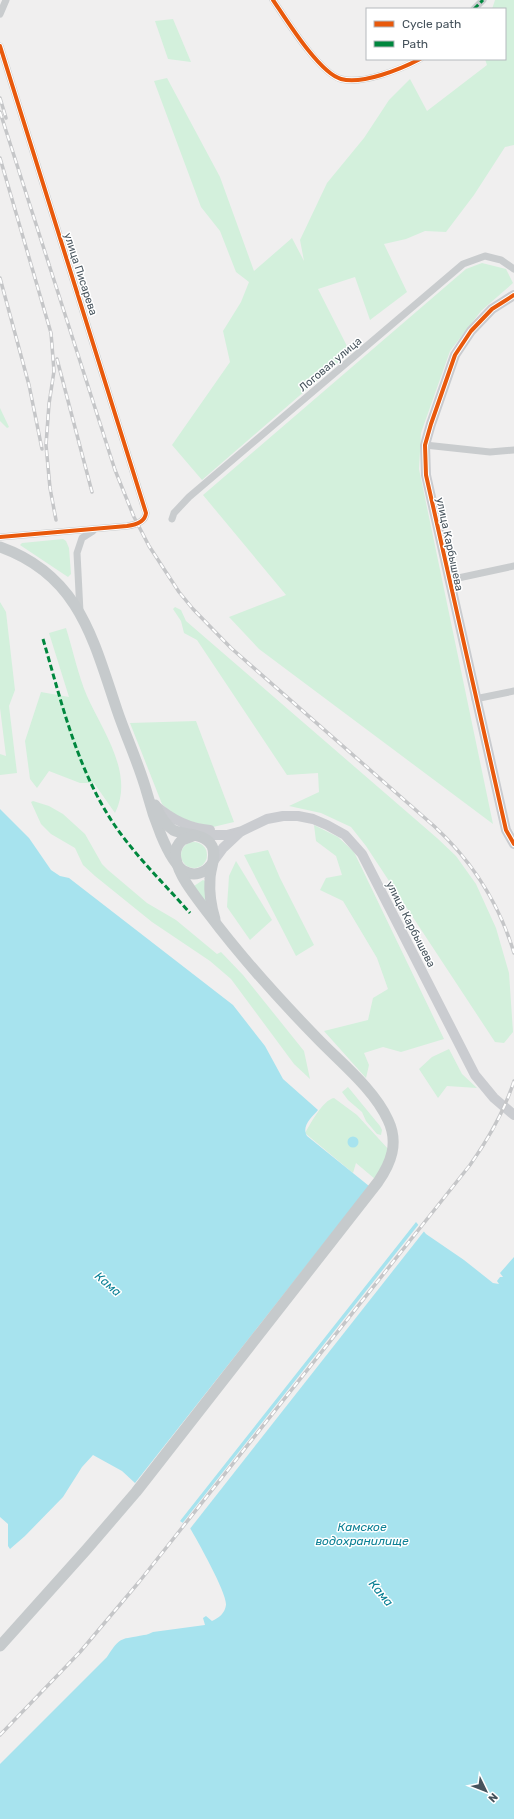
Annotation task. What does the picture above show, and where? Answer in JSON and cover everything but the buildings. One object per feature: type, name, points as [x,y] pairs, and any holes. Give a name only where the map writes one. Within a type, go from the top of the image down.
[{"type":"main road","name":"улица Карбышева","points":[[514,295],[492,309],[471,331],[455,354],[425,445],[426,475],[448,580],[506,830],[514,844]]},
{"type":"main road","points":[[0,547],[26,559],[54,579],[80,612],[97,649],[158,830],[190,889],[218,927],[302,1022],[358,1080],[384,1112],[394,1140],[391,1160],[386,1171],[373,1188],[136,1492],[0,1646]]},
{"type":"main road","points":[[146,791],[156,806],[168,816],[188,826],[217,831],[242,831]]},
{"type":"main road","points":[[146,791],[160,816],[168,826],[180,833],[195,835],[206,839],[211,846],[214,853],[211,865],[211,902],[218,927]]},
{"type":"main road","name":"улица Карбышева","points":[[195,835],[220,836],[242,831],[267,819],[291,816],[312,819],[345,835],[362,854],[475,1075],[494,1098],[514,1115]]},
{"type":"main road","name":"улица Карбышева","points":[[211,865],[223,848],[242,831]]},
{"type":"main road","points":[[195,835],[185,838],[178,845],[175,855],[178,865],[186,872],[196,874],[203,872],[211,865]]},
{"type":"street","points":[[0,14],[6,0]]},
{"type":"street","points":[[273,0],[323,68],[339,79],[350,81],[361,80],[382,74],[417,60]]},
{"type":"street","points":[[475,8],[483,0]]},
{"type":"street","name":"улица Писарева","points":[[0,46],[145,508],[146,517],[137,523],[127,526],[94,530]]},
{"type":"street","name":"Логовая улица","points":[[172,519],[181,506],[190,497],[464,264],[485,256],[501,260],[514,269]]},
{"type":"street","points":[[425,445],[490,452],[514,450]]},
{"type":"street","points":[[0,538],[94,530]]},
{"type":"street","points":[[80,612],[77,553],[82,538],[94,530]]},
{"type":"street","points":[[448,580],[514,566]]},
{"type":"street","points":[[475,699],[514,691]]},
{"type":"green space","points":[[495,0],[514,0],[514,145],[505,147],[474,195],[446,232],[425,231],[406,239],[384,244],[407,292],[370,320],[355,277],[318,289],[350,352],[202,480],[172,445],[230,362],[223,331],[241,302],[249,282],[236,272],[220,231],[201,207],[154,81],[167,78],[220,177],[254,271],[292,238],[304,261],[300,240],[327,183],[364,138],[389,100],[410,79],[427,111],[487,65],[485,60],[506,60],[506,8],[492,8]]},
{"type":"green space","points":[[173,19],[191,62],[168,59],[155,21]]},
{"type":"green space","points":[[482,263],[506,269],[513,283],[481,311],[450,351],[421,433],[419,469],[493,824],[259,649],[229,617],[286,595],[203,495],[466,269]]},
{"type":"green space","points":[[0,408],[9,427],[7,428],[0,421]]},
{"type":"green space","points":[[63,539],[66,541],[69,548],[71,574],[68,577],[20,545],[22,543]]},
{"type":"green space","points":[[0,602],[6,612],[15,690],[9,706],[17,773],[0,775],[0,754],[6,756],[0,708]]},
{"type":"green space","points":[[175,607],[181,610],[186,621],[456,856],[476,884],[496,928],[509,973],[513,1032],[504,1043],[495,1042],[366,846],[351,827],[321,813],[289,806],[319,792],[318,773],[287,775],[197,640],[184,633],[181,621],[173,609]]},
{"type":"green space","points":[[66,628],[78,671],[87,696],[108,738],[119,768],[121,783],[120,798],[115,813],[94,783],[80,783],[49,771],[37,788],[30,779],[25,741],[41,692],[69,697],[49,633]]},
{"type":"green space","points":[[196,721],[234,822],[213,827],[177,818],[162,804],[130,723]]},
{"type":"green space","points":[[33,801],[49,806],[63,814],[85,834],[102,864],[108,870],[147,903],[176,920],[217,954],[221,952],[243,975],[304,1051],[310,1079],[294,1064],[231,979],[210,961],[152,922],[95,876],[83,865],[75,848],[51,834],[41,824],[31,802]]},
{"type":"green space","points":[[314,825],[338,837],[354,852],[444,1039],[401,1052],[383,1047],[364,1053],[369,1065],[366,1078],[324,1031],[368,1020],[373,998],[388,989],[377,958],[343,901],[320,890],[326,878],[342,875],[336,856],[316,841]]},
{"type":"green space","points":[[194,842],[203,846],[207,855],[203,864],[194,868],[185,864],[181,855],[185,846]]},
{"type":"green space","points":[[268,850],[280,878],[314,945],[296,956],[244,855]]},
{"type":"green space","points":[[236,861],[272,920],[250,940],[227,907],[229,876]]},
{"type":"green space","points":[[203,880],[205,881],[207,904],[194,886]]},
{"type":"green space","points":[[449,1049],[462,1074],[477,1088],[447,1086],[438,1098],[419,1069],[432,1057]]},
{"type":"green space","points":[[348,1087],[380,1126],[382,1130],[381,1135],[377,1134],[366,1121],[362,1112],[348,1100],[342,1092]]},
{"type":"green space","points":[[334,1098],[357,1115],[389,1150],[389,1154],[375,1179],[356,1163],[353,1173],[305,1133],[322,1107]]},
{"type":"water","name":"Кама","points":[[0,809],[29,838],[51,870],[60,876],[69,878],[233,1005],[265,1046],[283,1079],[318,1110],[306,1125],[305,1129],[307,1136],[369,1186],[135,1483],[122,1471],[93,1455],[82,1467],[63,1497],[25,1536],[10,1549],[8,1546],[8,1524],[0,1517]]},
{"type":"water","points":[[353,1136],[357,1138],[359,1142],[357,1146],[353,1148],[349,1146],[347,1142],[349,1138]]},
{"type":"water","name":"Камское водохранилище","points":[[416,1222],[426,1234],[464,1260],[493,1283],[499,1284],[497,1281],[500,1277],[503,1277],[500,1273],[514,1257],[514,1819],[0,1819],[0,1764],[107,1657],[115,1645],[126,1638],[146,1635],[153,1632],[205,1625],[203,1618],[206,1616],[212,1621],[223,1613],[226,1605],[225,1599],[217,1579],[190,1528],[180,1521]]},
{"type":"pier","points":[[419,1224],[425,1230],[189,1530],[181,1525]]},
{"type":"railway","points":[[0,98],[6,118]]},
{"type":"railway","points":[[0,112],[115,470],[134,517],[149,546],[179,592],[193,609],[231,648],[448,839],[483,884],[501,917],[514,953]]},
{"type":"railway","points":[[0,158],[51,333],[54,371],[49,404],[46,445],[50,488],[56,520]]},
{"type":"railway","points":[[0,278],[29,385],[42,449]]},
{"type":"railway","points":[[57,359],[92,492]]},
{"type":"railway","points":[[0,1735],[80,1652],[139,1582],[470,1165],[495,1124],[506,1103],[514,1081]]},
{"type":"marked path","points":[[475,8],[483,0]]},
{"type":"marked path","points":[[43,639],[76,748],[94,790],[123,837],[190,913]]},
{"type":"cycle path","points":[[273,0],[294,32],[313,56],[332,75],[341,79],[360,80],[370,78],[403,67],[418,60]]},
{"type":"cycle path","points":[[0,46],[146,513],[142,521],[130,526],[0,537]]},
{"type":"cycle path","points":[[514,295],[492,309],[471,331],[455,355],[425,445],[426,475],[506,830],[514,844]]}]
